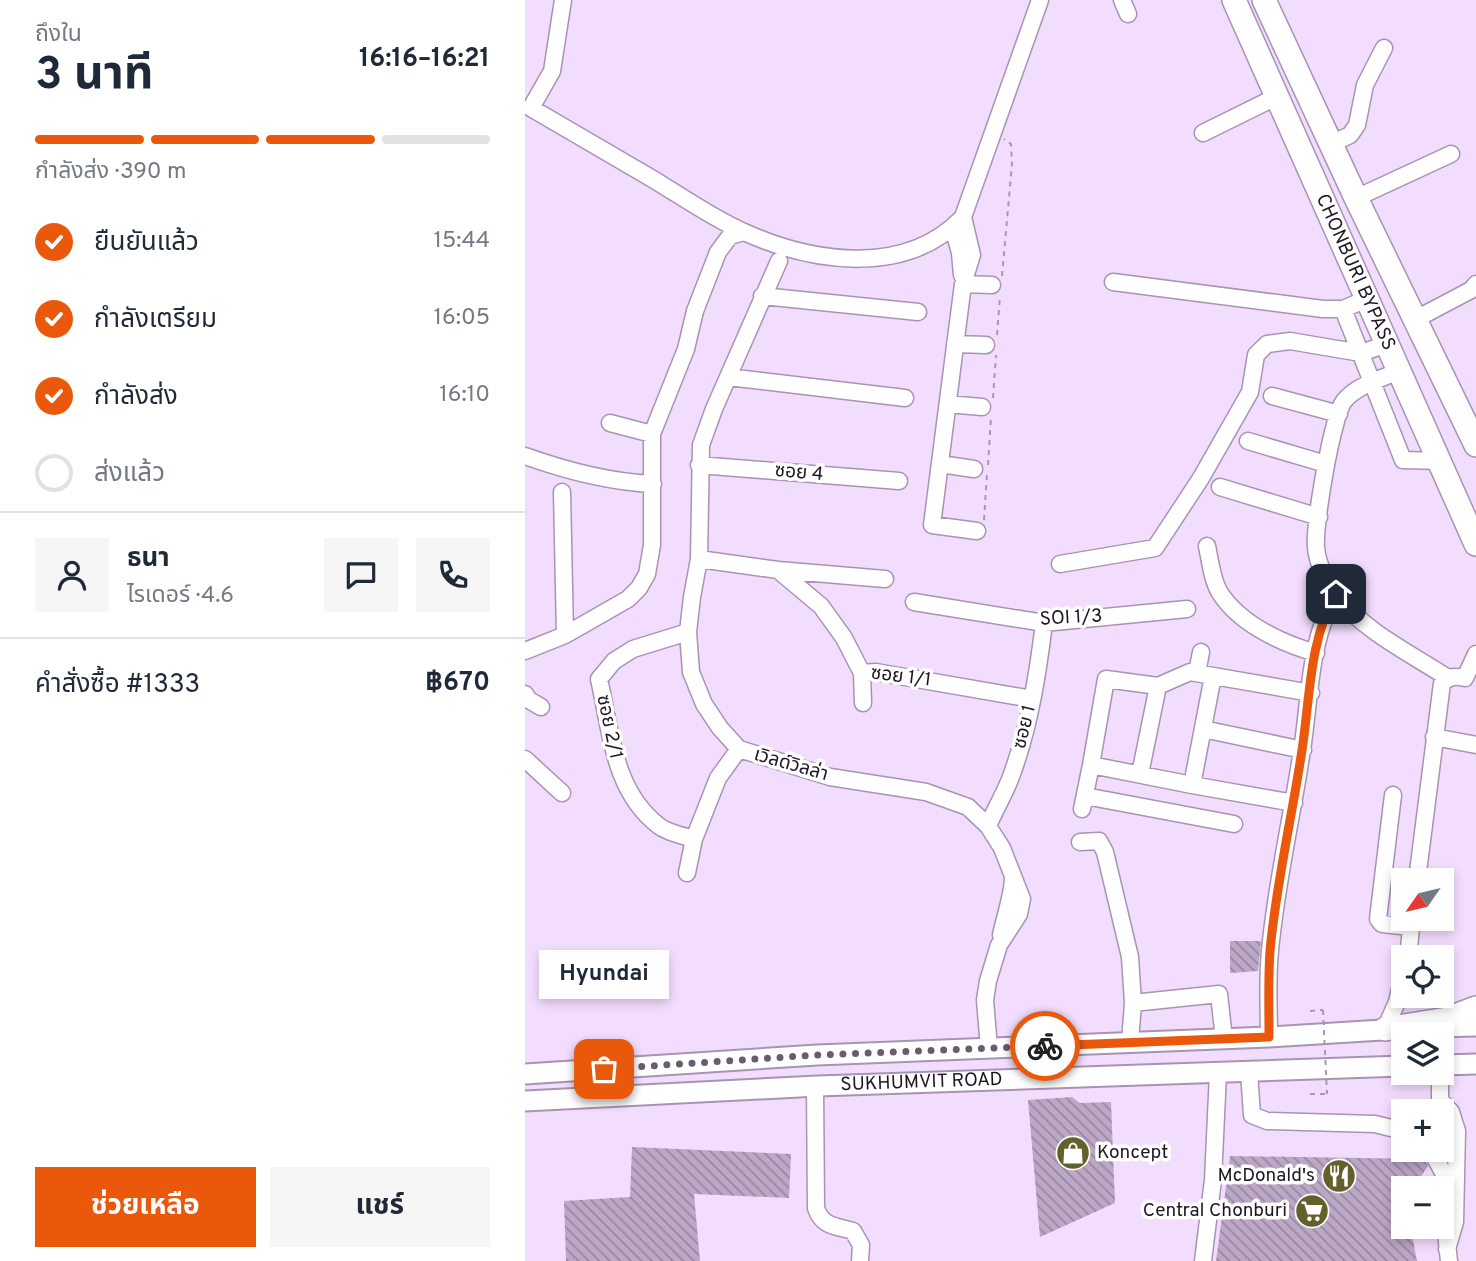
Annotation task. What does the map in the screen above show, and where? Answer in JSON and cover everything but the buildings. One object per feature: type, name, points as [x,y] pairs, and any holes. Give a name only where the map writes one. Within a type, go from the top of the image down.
[{"type":"highway","name":"CHONBURI BYPASS","points":[[1234,0],[1476,544]]},
{"type":"highway","name":"CHONBURI BYPASS","points":[[1264,0],[1414,320],[1476,445]]},
{"type":"highway","points":[[1385,1029],[1447,1019],[1476,1008]]},
{"type":"main road","name":"SUKHUMVIT ROAD","points":[[525,1074],[817,1055],[1476,1026]]},
{"type":"main road","points":[[1038,1046],[1049,1062],[1046,1074],[1041,1079]]},
{"type":"main road","points":[[1454,1065],[1476,1064]]},
{"type":"main road","name":"SUKHUMVIT ROAD","points":[[525,1101],[815,1087],[1391,1066]]},
{"type":"street","points":[[563,0],[552,71],[528,109],[743,232],[817,255],[869,260],[907,253],[930,243],[958,222],[1040,0]]},
{"type":"street","points":[[1331,144],[1350,135],[1357,125],[1364,85],[1384,48]]},
{"type":"street","points":[[1203,133],[1278,96]]},
{"type":"street","points":[[1356,198],[1451,154]]},
{"type":"street","points":[[958,222],[972,255],[963,284],[932,526],[977,531]]},
{"type":"street","points":[[525,651],[565,635],[628,599],[639,588],[647,573],[652,545],[652,435],[686,349],[695,311],[718,252],[730,236],[743,232]]},
{"type":"street","name":"เวิลด์วิลล่า","points":[[779,261],[701,445],[699,559],[688,632],[691,672],[704,705],[739,749],[830,777],[926,792],[968,807],[988,826],[1002,848],[1014,877],[1012,895],[993,959],[985,1000],[989,1048]]},
{"type":"street","points":[[1113,282],[1323,309],[1343,309],[1367,299]]},
{"type":"street","points":[[963,284],[992,285]]},
{"type":"street","points":[[1414,320],[1471,290],[1476,284]]},
{"type":"street","points":[[762,296],[918,312]]},
{"type":"street","points":[[1343,309],[1403,460],[1440,461]]},
{"type":"street","points":[[1060,564],[1155,548],[1201,478],[1250,392],[1256,355],[1268,344],[1290,341],[1360,352],[1387,344]]},
{"type":"street","points":[[955,344],[993,346]]},
{"type":"street","points":[[1399,371],[1356,390],[1343,402],[1326,464],[1316,548],[1322,570],[1336,594],[1355,615],[1373,630],[1448,678]]},
{"type":"street","points":[[728,377],[905,398]]},
{"type":"street","points":[[1272,396],[1339,414]]},
{"type":"street","points":[[948,404],[982,407]]},
{"type":"street","points":[[610,423],[652,435]]},
{"type":"street","points":[[1248,440],[1326,464]]},
{"type":"street","points":[[525,456],[597,478],[653,484]]},
{"type":"street","points":[[940,464],[974,469]]},
{"type":"street","name":"ซอย 4","points":[[699,465],[899,481]]},
{"type":"street","points":[[1220,487],[1319,517]]},
{"type":"street","points":[[562,492],[565,635]]},
{"type":"street","points":[[1206,546],[1219,592],[1237,611],[1279,640],[1315,653]]},
{"type":"street","points":[[699,559],[778,570],[885,579]]},
{"type":"street","name":"ซอย 1/1","points":[[778,570],[821,606],[844,638],[862,673],[876,672],[1032,699]]},
{"type":"street","points":[[1269,1037],[1270,953],[1303,750],[1315,653],[1328,608],[1336,594]]},
{"type":"street","name":"SOI 1/3","points":[[914,602],[1044,623],[1187,609]]},
{"type":"street","name":"ซอย 1","points":[[988,826],[1013,773],[1038,675],[1044,623]]},
{"type":"street","name":"ซอย 2/1","points":[[688,632],[633,649],[614,661],[599,679],[618,770],[632,799],[660,827],[694,839]]},
{"type":"street","points":[[1192,786],[1203,729],[1205,674],[1201,652]]},
{"type":"street","points":[[1418,868],[1442,683],[1455,676],[1470,683],[1476,654]]},
{"type":"street","points":[[1234,824],[1084,803],[1106,679],[1158,686],[1190,672],[1311,693]]},
{"type":"street","points":[[862,673],[863,703]]},
{"type":"street","points":[[1140,774],[1158,686]]},
{"type":"street","points":[[525,694],[529,700],[541,707]]},
{"type":"street","points":[[1203,729],[1303,750]]},
{"type":"street","points":[[1434,737],[1476,745]]},
{"type":"street","points":[[687,873],[694,839],[718,778],[739,749]]},
{"type":"street","points":[[525,759],[562,793]]},
{"type":"street","points":[[1091,765],[1294,803]]},
{"type":"street","points":[[1391,924],[1382,924],[1378,919],[1393,795]]},
{"type":"street","points":[[1080,842],[1099,841],[1103,845],[1130,957],[1133,1003],[1130,1042]]},
{"type":"street","points":[[1133,1003],[1219,994],[1224,1039]]},
{"type":"street","points":[[1385,1029],[1394,1008]]},
{"type":"street","points":[[1249,1072],[1252,1115],[1258,1119],[1375,1124],[1391,1128]]},
{"type":"street","points":[[1207,1251],[1218,1073]]},
{"type":"street","points":[[1440,1085],[1440,1100],[1451,1112],[1457,1131],[1455,1222],[1448,1255]]},
{"type":"street","points":[[815,1087],[815,1208],[825,1223],[853,1231],[861,1245],[860,1261]]},
{"type":"street","points":[[1437,1162],[1445,1178],[1448,1255]]},
{"type":"path","points":[[977,531],[983,528],[993,346],[1012,164],[1011,144],[993,133]]},
{"type":"path","points":[[1310,1011],[1322,1010],[1327,1094],[1310,1094]]},
{"type":"way so far","points":[[604,1069],[817,1055],[1045,1046]]},
{"type":"place","name":"Hyundai","points":[[604,1069]]},
{"type":"place","name":"Koncept","points":[[1073,1153]]},
{"type":"place","name":"McDonald's","points":[[1339,1176]]},
{"type":"place","name":"Central Chonburi","points":[[1312,1211]]},
{"type":"route","points":[[1045,1046],[1269,1037],[1270,953],[1274,921],[1303,750],[1315,653],[1328,608],[1336,594]]}]
